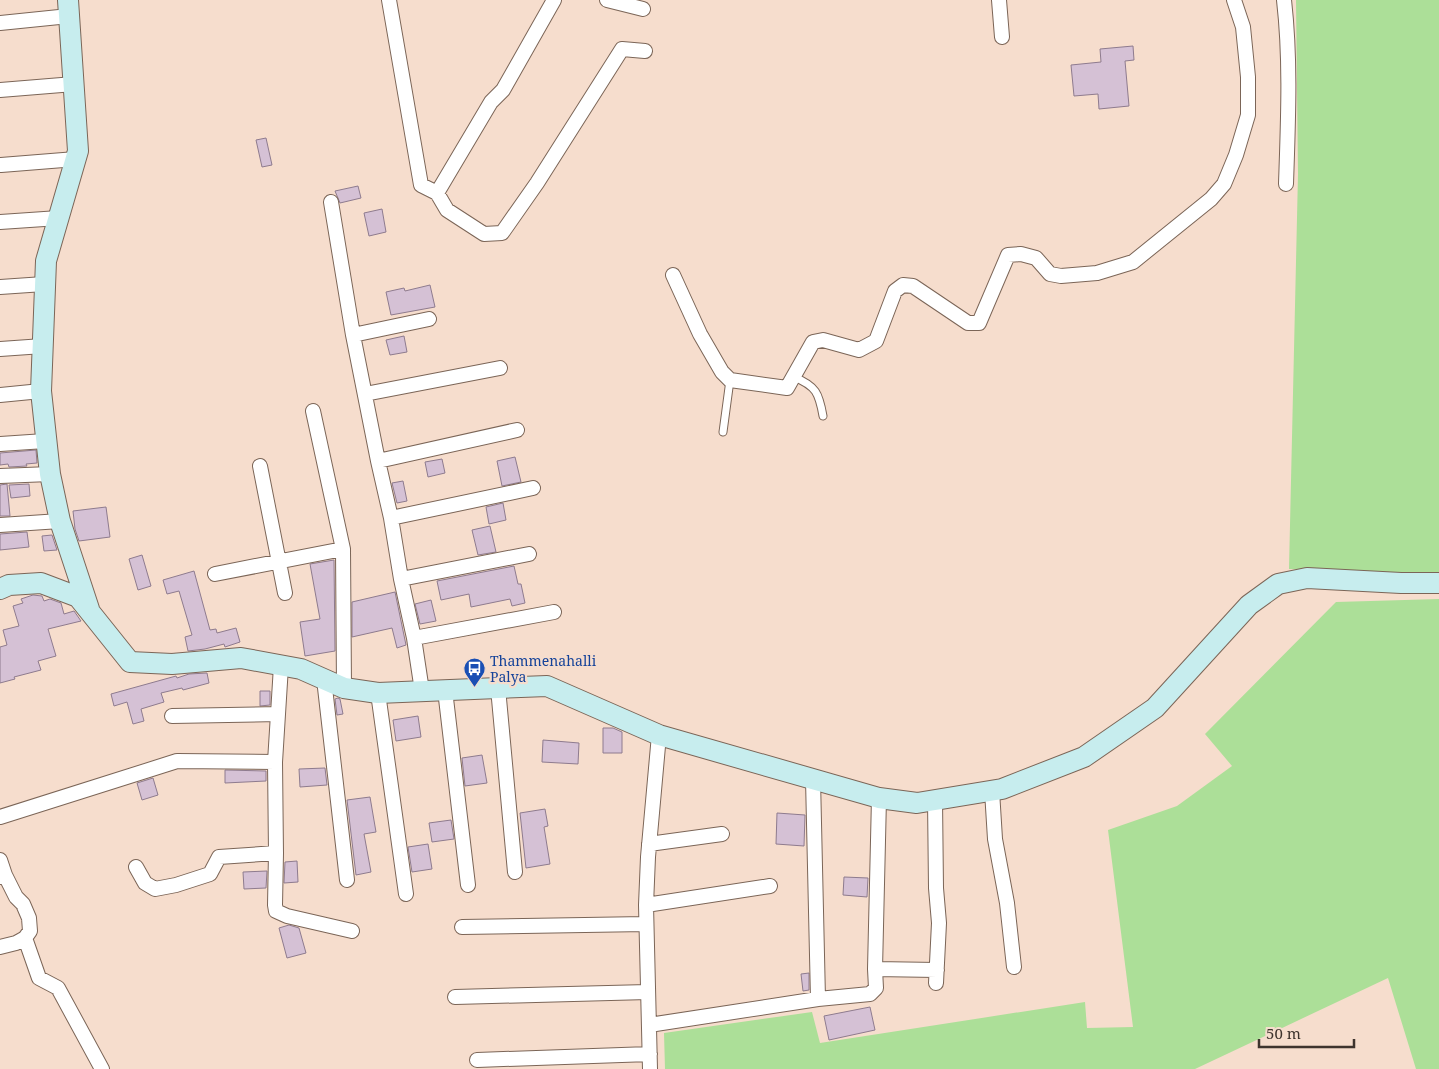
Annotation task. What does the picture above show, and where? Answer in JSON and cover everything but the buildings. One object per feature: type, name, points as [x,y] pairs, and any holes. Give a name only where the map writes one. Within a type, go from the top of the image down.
[{"type":"street","points":[[389,0],[421,185],[437,194],[447,210],[484,234],[502,233],[537,183],[622,49],[645,51]]},
{"type":"street","points":[[437,194],[491,102],[503,90],[554,0]]},
{"type":"street","points":[[607,0],[643,9]]},
{"type":"street","points":[[999,0],[1002,37]]},
{"type":"street","points":[[673,275],[700,334],[722,372],[730,380],[788,388],[813,342],[823,340],[858,350],[876,341],[895,291],[903,285],[913,286],[968,323],[979,323],[1008,255],[1021,254],[1036,258],[1050,274],[1061,276],[1097,273],[1132,262],[1210,199],[1224,184],[1236,155],[1248,115],[1248,78],[1242,27],[1234,0]]},
{"type":"street","points":[[1284,0],[1287,27],[1288,132],[1286,184]]},
{"type":"street","points":[[0,23],[68,8],[78,150],[46,261],[41,391],[45,441],[60,521],[89,610]]},
{"type":"street","points":[[0,90],[74,84]]},
{"type":"street","points":[[1,164],[76,159]]},
{"type":"street","points":[[331,202],[353,335],[391,518],[422,691]]},
{"type":"street","points":[[0,222],[59,218]]},
{"type":"street","points":[[0,287],[44,284]]},
{"type":"street","points":[[353,335],[428,319]]},
{"type":"street","points":[[0,349],[43,346]]},
{"type":"street","points":[[365,394],[500,368]]},
{"type":"street","points":[[0,395],[41,391]]},
{"type":"street","points":[[312,411],[342,549],[344,688]]},
{"type":"street","points":[[378,462],[517,430]]},
{"type":"street","points":[[0,444],[45,441]]},
{"type":"street","points":[[260,466],[285,593]]},
{"type":"street","points":[[0,476],[50,474]]},
{"type":"street","points":[[391,518],[534,488]]},
{"type":"street","points":[[0,525],[60,521]]},
{"type":"street","points":[[216,574],[342,549]]},
{"type":"street","points":[[401,579],[529,554]]},
{"type":"street","points":[[0,589],[9,585],[41,583],[78,597],[130,662],[172,664],[241,658],[302,669],[344,688],[378,693],[547,686],[659,735],[879,798],[917,803],[1002,789],[1084,757],[1155,708],[1249,605],[1278,584],[1307,578],[1439,583]]},
{"type":"street","points":[[414,638],[554,612]]},
{"type":"street","points":[[281,666],[275,762],[276,911],[287,916],[352,931]]},
{"type":"street","points":[[324,679],[348,880]]},
{"type":"street","points":[[498,688],[515,872]]},
{"type":"street","points":[[445,690],[468,885]]},
{"type":"street","points":[[378,693],[406,894]]},
{"type":"street","points":[[172,716],[278,714]]},
{"type":"street","points":[[650,1069],[646,905],[649,844],[659,735]]},
{"type":"street","points":[[0,817],[177,761],[275,762]]},
{"type":"street","points":[[813,779],[818,999]]},
{"type":"street","points":[[992,791],[995,839],[1007,903],[1014,966]]},
{"type":"street","points":[[649,1025],[818,999],[870,994],[876,988],[879,798]]},
{"type":"street","points":[[875,969],[936,977],[939,923],[936,888],[935,800]]},
{"type":"street","points":[[649,844],[722,834]]},
{"type":"street","points":[[136,867],[146,883],[155,889],[176,885],[210,874],[219,857],[276,853]]},
{"type":"street","points":[[0,860],[2,876],[23,904],[29,918],[30,931],[25,938],[16,943],[0,947]]},
{"type":"street","points":[[646,905],[770,886]]},
{"type":"street","points":[[462,927],[646,924]]},
{"type":"street","points":[[25,938],[39,978],[58,988],[102,1069]]},
{"type":"street","points":[[455,997],[648,992]]},
{"type":"street","points":[[477,1060],[650,1054]]},
{"type":"lane","points":[[794,376],[808,383],[818,393],[823,416]]},
{"type":"lane","points":[[723,432],[730,380]]},
{"type":"green space","points":[[1296,0],[1439,0],[1439,574],[1289,569],[1298,174]]},
{"type":"green space","points":[[1439,599],[1439,1069],[1416,1069],[1388,978],[1195,1069],[665,1069],[664,1033],[812,1012],[820,1043],[1085,1002],[1087,1028],[1133,1027],[1108,830],[1177,806],[1232,766],[1205,734],[1336,602]]},
{"type":"place","name":"Thammenahalli Palya","points":[[474,688]]}]
